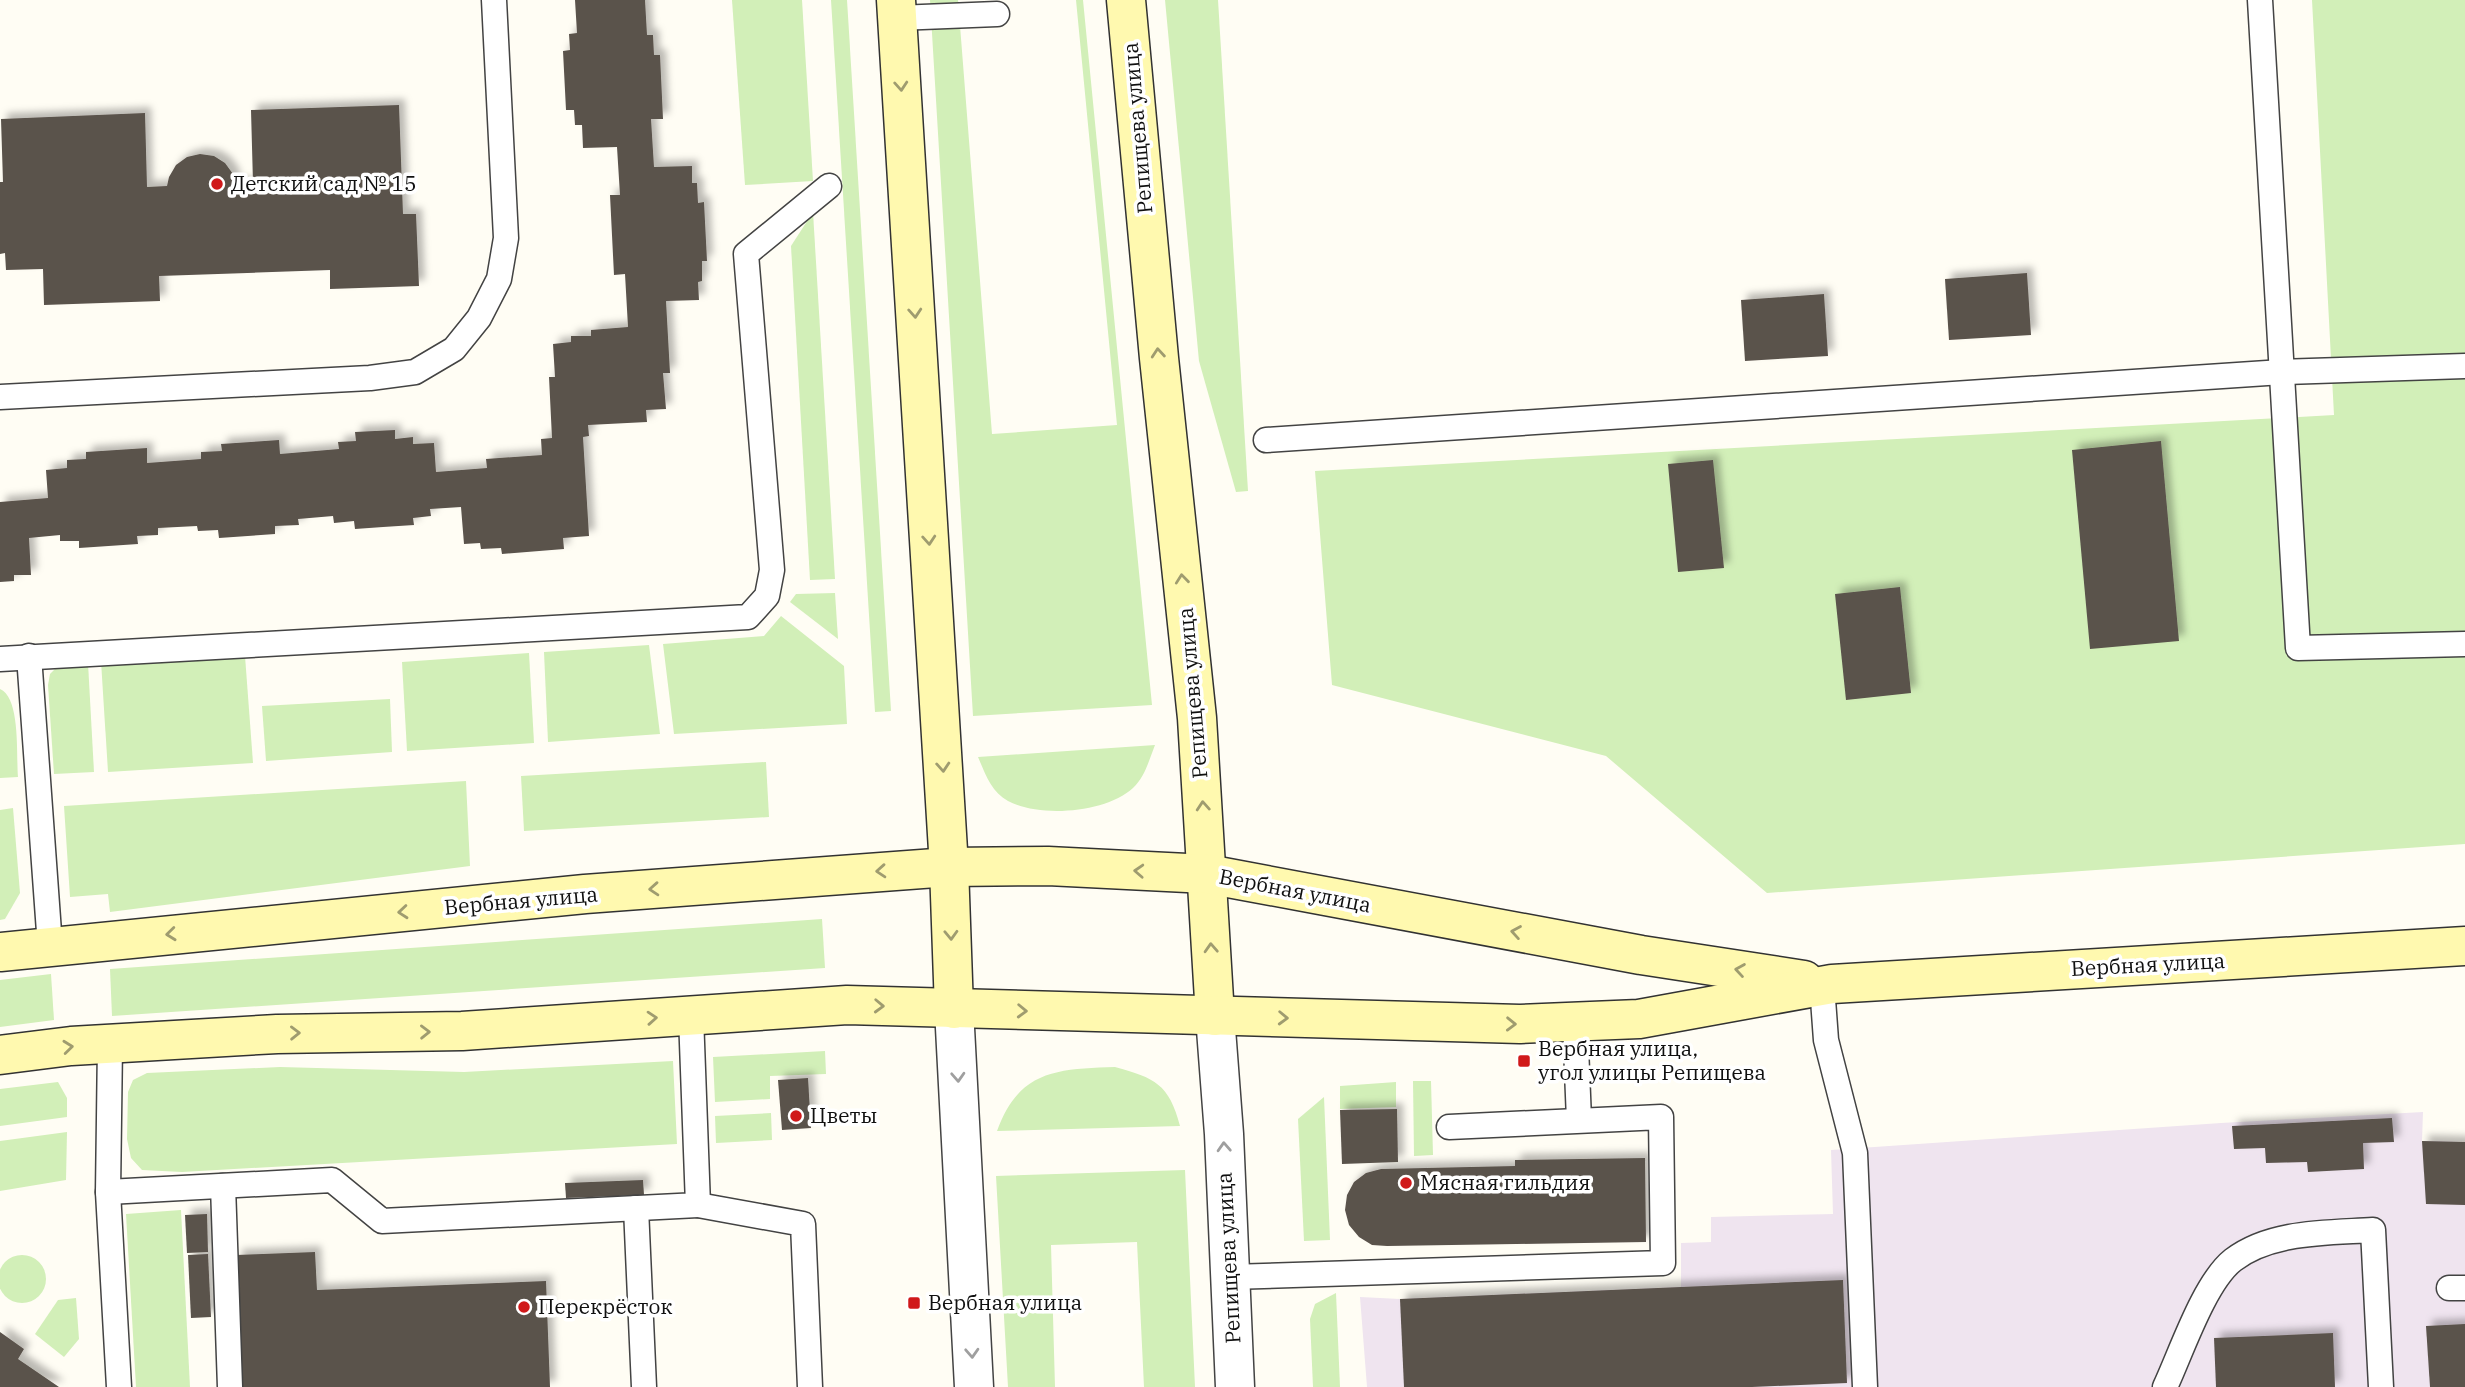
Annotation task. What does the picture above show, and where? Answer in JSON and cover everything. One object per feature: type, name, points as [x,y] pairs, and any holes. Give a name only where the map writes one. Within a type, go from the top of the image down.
[{"type":"main road","name":"Репищева улица","points":[[1126,0],[1158,358],[1197,718],[1215,1016]]},
{"type":"main road","points":[[896,9],[949,867],[954,1009]]},
{"type":"main road","name":"Вербная улица","points":[[0,952],[585,894],[949,867],[1048,866],[1207,874],[1641,955],[1827,985]]},
{"type":"main road","name":"Вербная улица","points":[[0,1055],[110,1044],[277,1034],[462,1031],[847,1005],[1506,1024],[1575,1022],[1639,1019],[1827,985],[2465,946]]},
{"type":"street","points":[[954,1009],[974,1387]]},
{"type":"street","name":"Репищева улица","points":[[1215,1016],[1224,1134],[1235,1387]]},
{"type":"lane","points":[[0,397],[370,378],[415,372],[454,349],[479,317],[499,279],[506,238],[494,0]]},
{"type":"lane","points":[[2260,0],[2298,648],[2465,644]]},
{"type":"lane","points":[[896,9],[997,14]]},
{"type":"lane","points":[[0,659],[748,617],[767,596],[772,570],[746,254],[829,186]]},
{"type":"lane","points":[[1266,440],[2282,372],[2465,366]]},
{"type":"lane","points":[[29,656],[50,946]]},
{"type":"lane","points":[[1827,985],[1826,1040],[1855,1153],[1865,1387]]},
{"type":"lane","points":[[691,1016],[698,1205]]},
{"type":"lane","points":[[1575,1022],[1579,1121]]},
{"type":"lane","points":[[110,1044],[108,1192],[119,1387]]},
{"type":"lane","points":[[1230,1278],[1663,1263],[1661,1117],[1449,1126]]},
{"type":"lane","points":[[108,1192],[332,1180],[382,1221],[698,1205],[803,1224],[810,1387]]},
{"type":"lane","points":[[223,1186],[230,1387]]},
{"type":"lane","points":[[636,1208],[644,1387]]},
{"type":"lane","points":[[2165,1387],[2211,1286],[2232,1261],[2264,1244],[2308,1235],[2373,1230],[2381,1387]]},
{"type":"shaded area","points":[[2423,1112],[2422,1141],[2465,1142],[2465,1387],[1367,1387],[1360,1297],[1400,1299],[1681,1287],[1681,1243],[1711,1242],[1711,1217],[1833,1214],[1831,1150]]},
{"type":"green space","points":[[732,0],[802,0],[813,181],[745,185]]},
{"type":"green space","points":[[831,0],[847,0],[891,711],[875,712]]},
{"type":"green space","points":[[930,0],[958,0],[992,434],[1117,425],[1076,0],[1083,0],[1152,705],[973,716]]},
{"type":"green space","points":[[1165,0],[1218,0],[1248,491],[1236,492],[1199,361]]},
{"type":"green space","points":[[2312,0],[2465,0],[2465,844],[1767,893],[1606,756],[1332,685],[1315,471],[2334,415]]},
{"type":"green space","points":[[813,212],[835,579],[810,580],[791,246]]},
{"type":"green space","points":[[835,593],[838,639],[790,602],[796,594]]},
{"type":"green space","points":[[781,616],[844,666],[847,724],[674,734],[663,644],[764,636]]},
{"type":"green space","points":[[649,645],[660,734],[548,742],[544,652]]},
{"type":"green space","points":[[529,653],[534,743],[407,751],[402,662]]},
{"type":"green space","points":[[245,656],[253,763],[108,772],[101,661]]},
{"type":"green space","points":[[88,663],[94,772],[54,774],[48,685],[50,674],[57,667]]},
{"type":"green space","points":[[0,689],[7,695],[14,715],[18,777],[0,778]]},
{"type":"green space","points":[[390,699],[392,752],[266,761],[262,706]]},
{"type":"green space","points":[[1155,745],[1144,774],[1133,788],[1106,803],[1072,810],[1037,810],[1008,801],[993,787],[978,757]]},
{"type":"green space","points":[[766,762],[769,817],[524,831],[521,776]]},
{"type":"green space","points":[[466,781],[470,866],[110,912],[108,894],[70,897],[64,806]]},
{"type":"green space","points":[[13,808],[20,893],[5,919],[0,920],[0,810]]},
{"type":"green space","points":[[822,919],[825,968],[112,1016],[110,969]]},
{"type":"green space","points":[[51,974],[54,1020],[0,1027],[0,980]]},
{"type":"green space","points":[[825,1051],[826,1074],[770,1076],[770,1099],[715,1102],[713,1057]]},
{"type":"green space","points":[[673,1061],[677,1144],[182,1172],[142,1170],[131,1158],[127,1139],[128,1092],[133,1080],[147,1073],[280,1067],[464,1072]]},
{"type":"green space","points":[[1115,1067],[1150,1079],[1158,1085],[1171,1101],[1180,1126],[997,1131],[1006,1111],[1029,1084],[1058,1072]]},
{"type":"green space","points":[[1413,1081],[1431,1081],[1433,1155],[1414,1156]]},
{"type":"green space","points":[[58,1082],[67,1098],[67,1117],[0,1126],[0,1089]]},
{"type":"green space","points":[[1396,1082],[1396,1107],[1340,1109],[1340,1086]]},
{"type":"green space","points":[[1324,1097],[1330,1240],[1304,1241],[1298,1119]]},
{"type":"green space","points":[[771,1113],[772,1140],[716,1143],[715,1116]]},
{"type":"green space","points":[[67,1132],[66,1180],[0,1191],[0,1141]]},
{"type":"green space","points":[[1185,1170],[1195,1387],[1144,1387],[1137,1242],[1051,1245],[1055,1387],[1008,1387],[996,1176]]},
{"type":"green space","points":[[181,1210],[190,1387],[136,1387],[126,1214]]},
{"type":"green space","points":[[22,1255],[39,1262],[46,1279],[39,1296],[22,1303],[5,1296],[-2,1279],[5,1262]]},
{"type":"green space","points":[[1336,1293],[1340,1387],[1313,1387],[1310,1319],[1315,1304]]},
{"type":"green space","points":[[76,1298],[79,1339],[64,1357],[35,1334],[58,1300]]},
{"type":"building","points":[[575,0],[645,0],[647,35],[653,35],[654,55],[660,55],[663,119],[651,119],[654,167],[692,166],[692,183],[697,183],[698,203],[704,202],[707,261],[702,261],[702,281],[698,282],[699,300],[666,301],[670,373],[663,373],[666,409],[646,410],[647,422],[588,425],[589,436],[583,437],[589,536],[563,538],[564,549],[502,554],[501,548],[481,549],[480,543],[464,544],[461,507],[430,509],[431,516],[413,518],[414,525],[355,529],[354,521],[334,523],[333,516],[298,519],[299,525],[275,526],[275,534],[219,538],[218,530],[198,531],[197,526],[158,528],[158,535],[137,536],[138,544],[79,548],[79,541],[60,541],[60,535],[29,538],[31,575],[14,575],[14,581],[0,582],[0,502],[48,498],[46,470],[67,468],[67,460],[86,459],[86,452],[147,448],[147,463],[201,459],[201,452],[222,451],[221,444],[279,440],[280,454],[339,449],[338,442],[356,441],[355,432],[395,430],[395,439],[413,437],[413,444],[434,443],[436,472],[487,468],[486,459],[542,455],[541,439],[552,438],[549,377],[555,377],[553,344],[571,342],[571,336],[591,336],[591,330],[628,327],[625,274],[614,275],[610,195],[620,195],[617,147],[583,148],[582,125],[575,125],[574,110],[566,110],[563,51],[570,50],[569,34],[577,33]]},
{"type":"building","points":[[399,105],[403,214],[416,214],[419,286],[330,289],[330,270],[159,276],[160,301],[44,305],[43,269],[6,270],[5,253],[0,254],[0,182],[3,182],[1,119],[145,113],[147,187],[167,186],[176,165],[187,157],[200,154],[214,156],[225,163],[233,174],[235,184],[253,183],[251,110]]},
{"type":"building","points":[[2027,273],[2031,335],[1949,340],[1945,279]]},
{"type":"building","points":[[1824,294],[1828,356],[1745,361],[1741,300]]},
{"type":"building","points":[[2161,441],[2179,641],[2090,649],[2072,450]]},
{"type":"building","points":[[1713,460],[1724,568],[1678,572],[1668,464]]},
{"type":"building","points":[[1900,587],[1911,693],[1846,700],[1835,594]]},
{"type":"building","name":"Цветы","points":[[808,1078],[811,1128],[782,1130],[778,1080]]},
{"type":"building","points":[[1397,1109],[1398,1162],[1342,1164],[1340,1110]]},
{"type":"building","points":[[2392,1118],[2394,1142],[2363,1143],[2364,1169],[2308,1172],[2307,1162],[2266,1163],[2265,1148],[2234,1149],[2232,1126]]},
{"type":"building","points":[[2422,1141],[2465,1142],[2465,1205],[2426,1204]]},
{"type":"building","points":[[1645,1158],[1646,1242],[1372,1245],[1359,1237],[1349,1225],[1345,1210],[1347,1195],[1354,1182],[1366,1173],[1381,1169],[1515,1166],[1515,1160]]},
{"type":"building","points":[[643,1180],[644,1195],[566,1198],[565,1183]]},
{"type":"building","points":[[207,1214],[208,1252],[187,1253],[185,1215]]},
{"type":"building","points":[[315,1252],[317,1290],[546,1281],[550,1387],[241,1387],[236,1255]]},
{"type":"building","points":[[208,1254],[211,1317],[191,1318],[188,1255]]},
{"type":"building","points":[[1843,1280],[1847,1383],[1752,1387],[1404,1387],[1400,1299]]},
{"type":"building","points":[[2465,1324],[2465,1387],[2430,1387],[2426,1326]]},
{"type":"building","points":[[0,1332],[24,1349],[18,1359],[59,1387],[0,1387]]},
{"type":"building","points":[[2333,1333],[2335,1387],[2216,1387],[2214,1338]]},
{"type":"place","name":"Детский сад № 15","points":[[217,184]]},
{"type":"place","name":"Вербная улица, угол улицы Репищева","points":[[1524,1061]]},
{"type":"place","name":"Цветы","points":[[796,1116]]},
{"type":"place","name":"Мясная гильдия","points":[[1406,1183]]},
{"type":"place","name":"Вербная улица","points":[[914,1303]]},
{"type":"place","name":"Перекрёсток","points":[[524,1307]]}]
